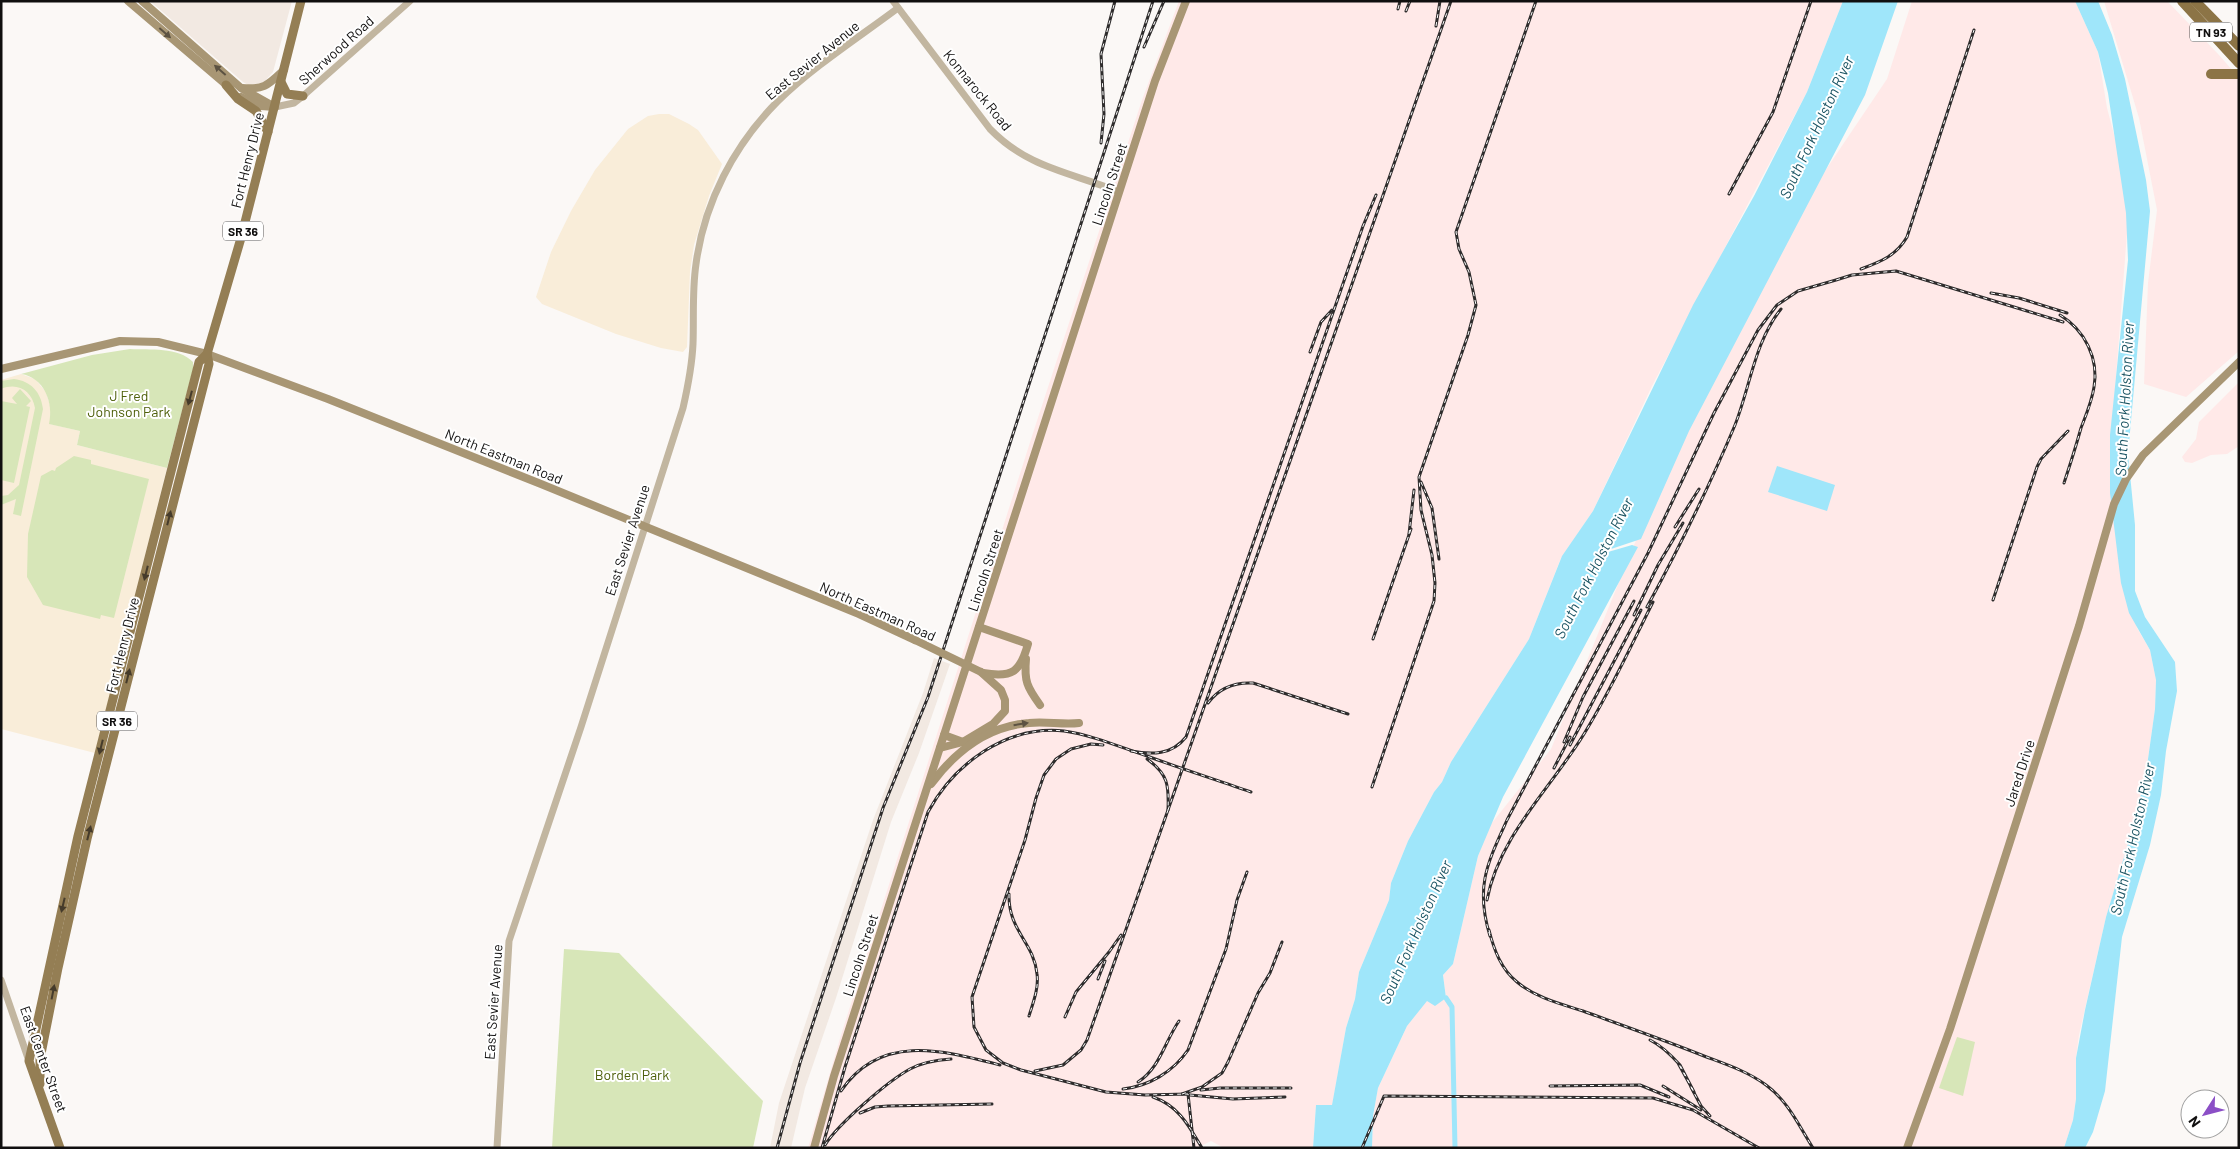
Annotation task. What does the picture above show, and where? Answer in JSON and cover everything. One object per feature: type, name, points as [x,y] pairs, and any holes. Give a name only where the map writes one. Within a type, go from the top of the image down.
[{"type":"highway","name":"TN 93","points":[[2182,1],[2239,63]]},
{"type":"highway","name":"TN 93","points":[[2195,1],[2239,46]]},
{"type":"highway","points":[[2207,13],[2213,24],[2229,41],[2231,55]]},
{"type":"highway","points":[[2218,23],[2239,39]]},
{"type":"highway","points":[[2211,74],[2239,74]]},
{"type":"main road","points":[[128,1],[226,85],[248,101],[261,106],[275,107]]},
{"type":"main road","points":[[142,1],[241,88],[275,107]]},
{"type":"main road","name":"Fort Henry Drive","points":[[40,1092],[40,1058],[87,839],[209,364],[207,354],[241,238],[301,1]]},
{"type":"main road","name":"Lincoln Street","points":[[814,1148],[834,1076],[1155,82],[1186,1]]},
{"type":"main road","points":[[241,88],[257,89],[264,87],[284,70]]},
{"type":"main road","points":[[281,82],[287,94],[303,96]]},
{"type":"main road","points":[[226,85],[238,99],[256,111],[268,132]]},
{"type":"main road","name":"North Eastman Road","points":[[1,370],[120,341],[158,342],[207,354],[328,399],[859,614],[981,672]]},
{"type":"main road","name":"Fort Henry Drive","points":[[30,1061],[81,827],[199,362],[207,354]]},
{"type":"main road","name":"Jared Drive","points":[[1907,1148],[1953,1019],[2079,626],[2109,516],[2126,479],[2143,454],[2239,362]]},
{"type":"main road","points":[[979,627],[1027,647]]},
{"type":"main road","points":[[981,672],[998,675],[1009,674],[1018,668],[1027,647]]},
{"type":"main road","points":[[1027,647],[1024,678],[1040,705]]},
{"type":"main road","points":[[940,748],[963,742],[993,724],[1005,711],[1005,700],[1002,690],[981,672]]},
{"type":"main road","points":[[926,790],[953,757],[985,736],[1014,725],[1027,723],[1079,723]]},
{"type":"main road","points":[[944,735],[963,742]]},
{"type":"main road","points":[[39,1014],[42,1023],[40,1033],[44,1040]]},
{"type":"main road","name":"East Center Street","points":[[30,1061],[60,1148]]},
{"type":"street","name":"Sherwood Road","points":[[275,107],[294,103],[303,96],[410,1]]},
{"type":"street","name":"Konnarock Road","points":[[893,1],[990,129],[1005,143],[1035,162],[1120,192]]},
{"type":"street","name":"East Sevier Avenue","points":[[497,1148],[509,940],[581,727],[688,386],[693,344],[696,265],[703,230],[720,182],[741,146],[777,102],[798,83],[898,8]]},
{"type":"street","name":"East Center Street","points":[[1,980],[30,1061]]},
{"type":"shaded area","points":[[150,1],[292,1],[273,72],[263,83],[248,85]]},
{"type":"shaded area","points":[[1179,1],[1843,1],[1807,92],[1652,386],[1593,511],[1561,558],[1529,639],[1451,762],[1442,782],[1434,792],[1408,841],[1391,883],[1389,900],[1359,972],[1355,999],[1346,1028],[1332,1106],[1316,1105],[1313,1148],[1224,1148],[1211,1141],[1197,1148],[808,1148],[841,1035],[1033,433],[1142,100]]},
{"type":"shaded area","points":[[1912,1],[2075,1],[2098,52],[2107,108],[2123,168],[2128,220],[2110,455],[2137,628],[2150,650],[2156,679],[2155,709],[2148,759],[2137,814],[2106,917],[2079,1035],[2076,1058],[2076,1099],[2073,1120],[2064,1148],[1372,1148],[1373,1116],[1378,1088],[1407,1026],[1427,1000],[1446,998],[1443,975],[1453,964],[1478,856],[1487,829],[1551,749],[1663,474],[1794,217],[1887,79]]},
{"type":"shaded area","points":[[2104,1],[2167,1],[2239,78],[2239,351],[2186,397],[2144,384],[2148,283],[2157,210],[2139,118]]},
{"type":"shaded area","points":[[669,114],[698,130],[722,164],[709,196],[694,245],[690,272],[687,347],[683,352],[661,348],[616,334],[542,304],[536,297],[551,252],[571,211],[595,170],[628,129],[648,116]]},
{"type":"shaded area","points":[[21,374],[35,379],[46,392],[51,409],[50,424],[80,431],[77,445],[167,468],[95,753],[1,729],[1,380]]},
{"type":"shaded area","points":[[2239,382],[2239,446],[2227,454],[2211,455],[2192,463],[2185,462],[2182,457],[2196,439],[2199,422]]},
{"type":"shaded area","points":[[934,658],[950,664],[919,753],[891,822],[836,998],[805,1088],[791,1148],[770,1148],[779,1103],[873,820],[923,693]]},
{"type":"green space","name":"J Fred Johnson Park","points":[[130,349],[172,352],[187,357],[193,362],[193,369],[167,468],[77,445],[80,431],[49,424],[50,408],[46,392],[36,380],[21,374],[92,355]]},
{"type":"green space","points":[[14,379],[25,382],[34,388],[40,397],[43,409],[21,516],[13,514],[16,499],[1,505],[1,496],[8,495],[19,485],[35,408],[31,397],[18,387],[1,389],[1,381]]},
{"type":"green space","points":[[20,389],[31,401],[26,406],[30,407],[14,483],[1,480],[1,401],[17,404],[12,398]]},
{"type":"green space","points":[[74,456],[91,460],[91,464],[149,479],[114,618],[101,615],[100,619],[43,605],[27,577],[28,534],[41,476],[52,470],[55,471],[56,468]]},
{"type":"green space","name":"Borden Park","points":[[564,949],[619,953],[763,1101],[753,1148],[552,1148]]},
{"type":"green space","points":[[1957,1037],[1975,1042],[1963,1096],[1939,1088]]},
{"type":"water","name":"South Fork Holston River","points":[[1843,1],[1898,1],[1865,95],[1689,431],[1641,539],[1605,551],[1608,552],[1632,545],[1638,547],[1503,797],[1478,856],[1453,964],[1443,975],[1446,998],[1435,1006],[1427,1001],[1407,1026],[1378,1088],[1373,1116],[1372,1148],[1313,1148],[1316,1105],[1332,1105],[1346,1028],[1355,999],[1359,972],[1389,900],[1391,883],[1408,841],[1434,792],[1442,782],[1451,762],[1529,639],[1562,556],[1593,511],[1693,305],[1754,196],[1807,92]]},
{"type":"water","name":"South Fork Holston River","points":[[2075,1],[2098,1],[2112,35],[2125,79],[2146,180],[2150,211],[2128,454],[2135,525],[2135,591],[2145,617],[2175,662],[2177,691],[2166,751],[2161,795],[2150,845],[2122,937],[2105,1091],[2093,1132],[2085,1148],[2064,1148],[2073,1120],[2076,1099],[2076,1058],[2085,1010],[2106,917],[2137,814],[2148,759],[2155,709],[2156,680],[2150,650],[2129,613],[2121,583],[2110,493],[2110,435],[2128,260],[2126,213],[2108,93],[2098,52]]},
{"type":"water","points":[[1777,466],[1835,485],[1827,511],[1768,492]]},
{"type":"waterway","points":[[1446,998],[1452,1007],[1455,1148]]},
{"type":"railway","points":[[1101,143],[1104,114],[1101,54],[1115,1]]},
{"type":"railway","points":[[777,1148],[800,1063],[883,808],[928,697],[1153,1]]},
{"type":"railway","points":[[1144,47],[1164,1]]},
{"type":"railway","points":[[1398,9],[1400,1]]},
{"type":"railway","points":[[1406,11],[1410,1]]},
{"type":"railway","points":[[1436,26],[1440,1]]},
{"type":"railway","points":[[1168,810],[1451,1]]},
{"type":"railway","points":[[1372,787],[1434,601],[1435,583],[1432,555],[1421,510],[1419,477],[1468,335],[1476,305],[1469,272],[1459,249],[1456,232],[1536,1]]},
{"type":"railway","points":[[1729,194],[1773,112],[1811,1]]},
{"type":"railway","points":[[1861,269],[1893,254],[1907,237],[1974,30]]},
{"type":"railway","points":[[1131,751],[1161,752],[1174,747],[1186,737],[1363,226],[1376,195]]},
{"type":"railway","points":[[1490,936],[1484,903],[1485,876],[1507,820],[1648,553],[1714,413],[1758,330],[1777,305],[1798,291],[1852,275],[1896,271],[2063,322]]},
{"type":"railway","points":[[1991,293],[2019,298],[2067,313]]},
{"type":"railway","points":[[1647,607],[1715,471],[1735,425],[1765,335],[1781,309]]},
{"type":"railway","points":[[1310,352],[1321,322],[1332,310]]},
{"type":"railway","points":[[2060,315],[2069,321],[2083,337],[2092,356],[2095,376],[2090,403],[2064,483]]},
{"type":"railway","points":[[1993,600],[2037,467],[2041,459],[2068,431]]},
{"type":"railway","points":[[1421,482],[1432,508],[1439,559]]},
{"type":"railway","points":[[1675,527],[1699,489]]},
{"type":"railway","points":[[1409,534],[1414,490]]},
{"type":"railway","points":[[1634,615],[1658,565],[1683,523]]},
{"type":"railway","points":[[1373,639],[1411,529]]},
{"type":"railway","points":[[1564,742],[1583,697],[1634,601]]},
{"type":"railway","points":[[1487,900],[1493,877],[1514,834],[1571,754],[1594,718],[1653,602]]},
{"type":"railway","points":[[1570,745],[1641,610]]},
{"type":"railway","points":[[1208,703],[1217,693],[1228,687],[1253,683],[1348,714]]},
{"type":"railway","points":[[822,1148],[845,1067],[928,812],[939,794],[967,764],[984,751],[1002,741],[1022,734],[1064,731],[1085,735],[1251,792]]},
{"type":"railway","points":[[1554,768],[1570,737]]},
{"type":"railway","points":[[1103,745],[1091,744],[1071,749],[1056,759],[1044,775],[1025,840],[972,997],[974,1027],[986,1050],[1003,1063],[1021,1070],[1106,1092],[1145,1095],[1188,1094],[1194,1148]]},
{"type":"railway","points":[[1035,1071],[1063,1065],[1081,1050],[1087,1040],[1168,810],[1166,781],[1154,764],[1147,759]]},
{"type":"railway","points":[[1123,1089],[1142,1085],[1160,1077],[1175,1065],[1188,1050],[1226,949],[1237,900],[1247,872]]},
{"type":"railway","points":[[1009,894],[1013,918],[1031,953],[1037,974],[1034,1001],[1029,1016]]},
{"type":"railway","points":[[1489,930],[1502,965],[1511,977],[1524,988],[1549,1000],[1659,1039],[1728,1065],[1751,1076],[1766,1085],[1781,1098],[1813,1148]]},
{"type":"railway","points":[[1065,1017],[1076,992],[1121,935]]},
{"type":"railway","points":[[1182,1094],[1202,1087],[1222,1073],[1258,993],[1270,973],[1282,942]]},
{"type":"railway","points":[[1098,979],[1105,961]]},
{"type":"railway","points":[[1138,1082],[1146,1076],[1157,1062],[1179,1021]]},
{"type":"railway","points":[[1650,1040],[1666,1051],[1680,1065],[1694,1092],[1678,1063]]},
{"type":"railway","points":[[841,1091],[857,1073],[874,1060],[893,1053],[934,1051],[1000,1065]]},
{"type":"railway","points":[[825,1145],[831,1136],[852,1115],[901,1075],[925,1063],[951,1059]]},
{"type":"railway","points":[[1550,1086],[1640,1085],[1669,1097]]},
{"type":"railway","points":[[1663,1086],[1701,1110]]},
{"type":"railway","points":[[1691,1087],[1701,1106],[1710,1116]]},
{"type":"railway","points":[[1201,1090],[1220,1088],[1291,1088]]},
{"type":"railway","points":[[1190,1095],[1233,1099],[1285,1097]]},
{"type":"railway","points":[[1362,1148],[1384,1096],[1653,1098],[1693,1110],[1759,1148]]},
{"type":"railway","points":[[1153,1097],[1177,1111],[1202,1148]]},
{"type":"railway","points":[[860,1113],[875,1107],[888,1106],[992,1104]]}]
